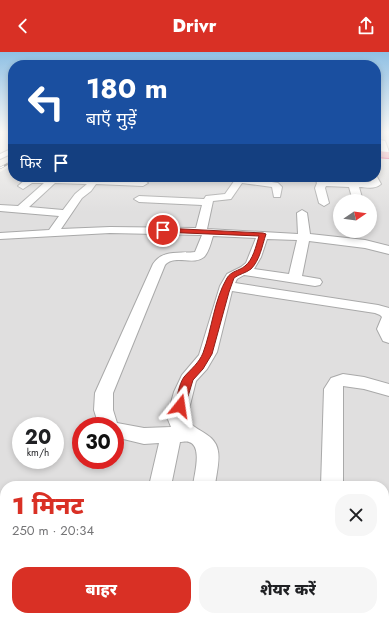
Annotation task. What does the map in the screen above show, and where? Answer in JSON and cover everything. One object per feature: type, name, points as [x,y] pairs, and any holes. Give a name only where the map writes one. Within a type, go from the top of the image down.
[{"type":"street","points":[[23,186],[28,182]]},
{"type":"street","points":[[20,209],[51,182]]},
{"type":"street","points":[[52,234],[78,196],[88,189],[94,182]]},
{"type":"street","points":[[131,182],[143,183]]},
{"type":"street","points":[[105,417],[103,403],[104,393],[159,264],[163,259],[170,256],[199,255],[201,253],[205,232],[207,202],[210,197],[228,196],[238,182]]},
{"type":"street","points":[[258,182],[275,185],[277,187],[277,195]]},
{"type":"street","points":[[320,182],[324,203]]},
{"type":"street","points":[[336,182],[376,184],[375,182]]},
{"type":"street","points":[[353,184],[356,194]]},
{"type":"street","points":[[139,199],[207,202]]},
{"type":"street","points":[[0,208],[66,213]]},
{"type":"street","points":[[295,279],[304,237],[302,213]]},
{"type":"street","points":[[0,236],[110,230],[263,234],[340,240],[389,250]]},
{"type":"street","points":[[162,481],[183,428],[179,424],[177,417],[186,384],[191,375],[200,367],[208,354],[227,286],[233,275],[243,271],[251,264],[257,254],[263,234]]},
{"type":"street","points":[[243,271],[315,282]]},
{"type":"street","points":[[227,286],[378,309],[386,312],[389,317],[385,329],[389,338]]},
{"type":"street","points":[[332,481],[333,389],[335,383],[339,381],[352,382],[389,390]]},
{"type":"street","points":[[124,432],[144,436],[181,434],[200,437],[207,445],[208,451],[205,481]]},
{"type":"shaded area","points":[[381,159],[389,159],[389,481],[0,481],[0,172],[8,168],[8,182],[381,182]]},
{"type":"railway","points":[[0,168],[8,164]]},
{"type":"route","points":[[163,230],[263,234],[257,254],[251,264],[243,271],[233,275],[231,278],[225,292],[208,354],[200,367],[188,379],[180,406]]}]
